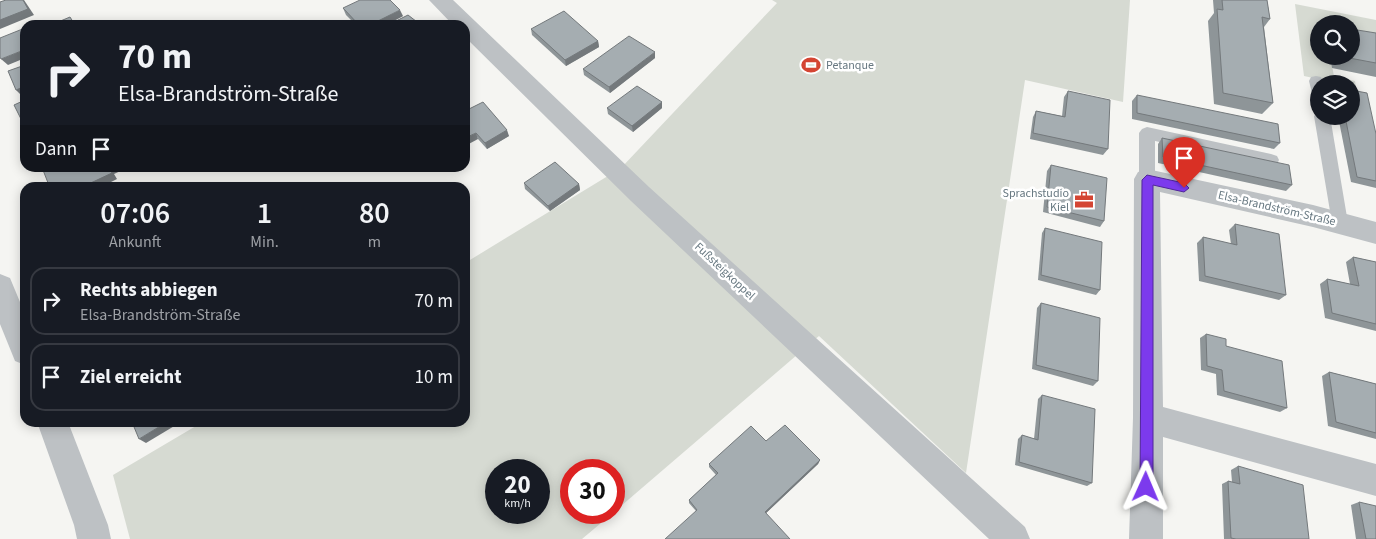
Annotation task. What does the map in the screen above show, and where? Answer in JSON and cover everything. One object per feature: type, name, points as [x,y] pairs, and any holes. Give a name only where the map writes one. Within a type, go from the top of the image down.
[{"type":"street","name":"Fußsteigkoppel","points":[[440,0],[461,20]]},
{"type":"street","name":"Fußsteigkoppel","points":[[470,29],[640,194],[1014,539]]},
{"type":"street","name":"Elsa-Brandström-Straße","points":[[1147,180],[1340,223],[1376,233]]},
{"type":"street","points":[[1146,539],[1148,418],[1147,180]]},
{"type":"street","points":[[0,286],[20,339]]},
{"type":"street","points":[[1148,418],[1376,480]]},
{"type":"street","points":[[54,427],[91,525],[94,539]]},
{"type":"lane","points":[[1324,125],[1340,223]]},
{"type":"lane","points":[[1147,180],[1147,133],[1271,160]]},
{"type":"shaded area","points":[[772,0],[1130,0],[1123,102],[1025,80],[966,473],[819,336],[625,503],[625,459],[560,459],[560,524],[600,524],[582,539],[130,539],[113,475],[194,427],[470,427],[470,260],[621,168],[777,3]]},
{"type":"shaded area","points":[[1295,4],[1351,15],[1310,15],[1310,65],[1332,65],[1334,75],[1304,76]]},
{"type":"shaded area","points":[[1360,17],[1376,20],[1376,48],[1360,45]]},
{"type":"building","points":[[23,0],[28,9],[0,20],[0,2]]},
{"type":"building","points":[[360,0],[390,0],[400,10],[380,20],[354,20],[343,8]]},
{"type":"building","points":[[1222,0],[1267,0],[1270,19],[1262,17],[1273,103],[1223,93],[1217,9],[1223,10]]},
{"type":"building","points":[[564,11],[598,41],[565,60],[531,29]]},
{"type":"building","points":[[408,15],[414,20],[398,20]]},
{"type":"building","points":[[20,30],[20,52],[1,59],[0,38]]},
{"type":"building","points":[[1360,30],[1376,33],[1376,63],[1360,60]]},
{"type":"building","points":[[629,36],[655,52],[609,87],[583,69]]},
{"type":"building","points":[[20,67],[20,88],[16,90],[8,71]]},
{"type":"building","points":[[637,86],[662,102],[632,126],[607,108]]},
{"type":"building","points":[[1068,91],[1110,100],[1108,149],[1033,133],[1036,111],[1065,117]]},
{"type":"building","points":[[1360,92],[1367,93],[1376,134],[1376,181],[1357,177],[1347,125],[1360,125]]},
{"type":"building","points":[[1137,95],[1278,124],[1280,143],[1137,113]]},
{"type":"building","points":[[20,102],[20,117],[14,105]]},
{"type":"building","points":[[483,102],[507,130],[485,143],[476,133],[470,136],[470,108]]},
{"type":"building","points":[[1162,138],[1289,165],[1292,185],[1163,157]]},
{"type":"building","points":[[555,162],[579,184],[548,206],[524,183]]},
{"type":"building","points":[[1051,165],[1107,178],[1104,221],[1047,207]]},
{"type":"building","points":[[44,172],[112,173],[93,182],[48,182]]},
{"type":"building","points":[[1235,224],[1279,234],[1286,295],[1205,276],[1203,237],[1237,245]]},
{"type":"building","points":[[1045,228],[1102,242],[1100,290],[1041,275]]},
{"type":"building","points":[[1353,257],[1376,262],[1376,324],[1332,313],[1327,279],[1359,286]]},
{"type":"building","points":[[1041,303],[1100,318],[1098,381],[1036,365]]},
{"type":"building","points":[[1206,334],[1226,339],[1226,346],[1282,361],[1287,408],[1224,391],[1222,370],[1207,366]]},
{"type":"building","points":[[1329,372],[1376,384],[1376,433],[1336,422]]},
{"type":"building","points":[[1042,395],[1095,409],[1092,483],[1019,462],[1022,435],[1038,440]]},
{"type":"building","points":[[785,425],[820,460],[765,512],[790,539],[665,539],[697,510],[689,500],[718,473],[709,464],[751,426],[766,441]]},
{"type":"building","points":[[134,427],[159,427],[139,439]]},
{"type":"building","points":[[1238,466],[1303,485],[1309,539],[1231,538],[1228,481],[1240,484]]},
{"type":"building","points":[[1359,502],[1376,506],[1376,539],[1366,539]]},
{"type":"place","name":"Petanque","points":[[811,65]]},
{"type":"place","name":"Sprachstudio Kiel","points":[[1084,200]]},
{"type":"route","points":[[1146,487],[1148,418],[1147,180],[1184,188]]}]
